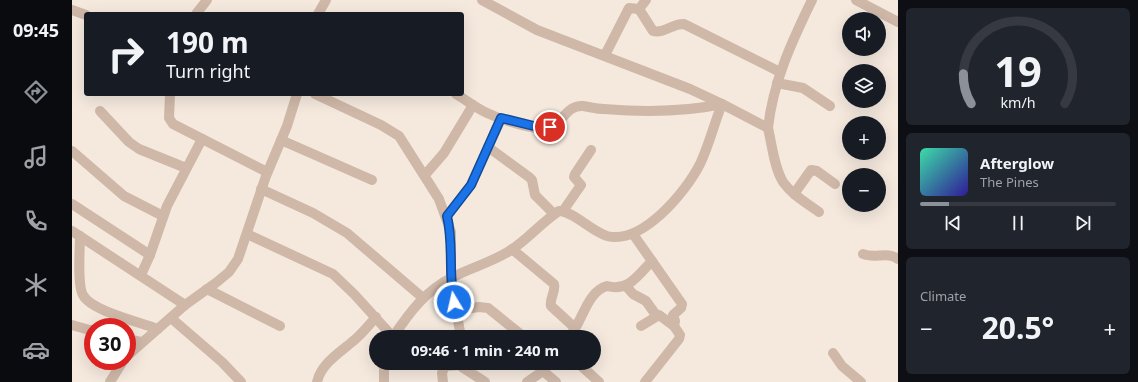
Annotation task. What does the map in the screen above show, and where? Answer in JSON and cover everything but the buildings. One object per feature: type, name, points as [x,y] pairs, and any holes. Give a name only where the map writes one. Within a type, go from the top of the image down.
[{"type":"street","points":[[198,12],[207,0]]},
{"type":"street","points":[[319,12],[326,0]]},
{"type":"street","points":[[482,0],[537,30],[708,96],[768,128]]},
{"type":"street","points":[[639,9],[646,0]]},
{"type":"street","points":[[812,0],[780,72],[768,128],[778,172],[784,183],[794,194],[819,212]]},
{"type":"street","points":[[856,0],[898,22]]},
{"type":"street","points":[[604,55],[629,8],[639,9]]},
{"type":"street","points":[[639,9],[653,31],[660,32],[678,24],[684,24],[780,72]]},
{"type":"street","points":[[72,10],[84,14]]},
{"type":"street","points":[[777,83],[803,88],[830,106]]},
{"type":"street","points":[[170,96],[169,118],[173,124],[267,172]]},
{"type":"street","points":[[136,347],[185,305],[229,272],[238,259],[267,172],[281,140],[296,96]]},
{"type":"street","points":[[319,96],[386,128],[399,136],[439,199],[447,216],[451,232],[452,277],[460,330]]},
{"type":"street","points":[[459,96],[473,105],[501,118],[542,128],[550,127],[557,123],[569,110],[574,107],[582,106],[621,110],[659,110],[706,108],[722,104]]},
{"type":"street","points":[[488,147],[529,177],[532,180],[535,195],[559,212],[607,236],[618,237],[633,234],[658,216],[680,195],[700,163],[722,104]]},
{"type":"street","points":[[424,175],[444,153],[473,105]]},
{"type":"street","points":[[100,112],[129,142],[145,151],[186,168]]},
{"type":"street","points":[[447,216],[471,185],[501,118]]},
{"type":"street","points":[[141,275],[150,255],[163,216],[202,139]]},
{"type":"street","points":[[281,140],[372,180]]},
{"type":"street","points":[[398,330],[423,298],[452,277],[496,258],[512,249],[559,212],[581,185],[574,177],[591,150]]},
{"type":"street","points":[[72,151],[124,196],[163,216]]},
{"type":"street","points":[[794,194],[811,170],[817,171],[835,184]]},
{"type":"street","points":[[261,189],[338,226],[423,298]]},
{"type":"street","points":[[72,204],[150,255]]},
{"type":"street","points":[[76,233],[185,305]]},
{"type":"street","points":[[76,233],[82,294],[91,304],[158,329]]},
{"type":"street","points":[[247,234],[333,274],[387,330]]},
{"type":"street","points":[[633,234],[682,304],[681,308],[673,313],[675,321],[674,326]]},
{"type":"street","points":[[512,249],[554,284],[555,289],[551,300],[551,306],[573,325],[572,330]]},
{"type":"street","points":[[863,254],[874,257],[890,255],[898,259]]},
{"type":"street","points":[[573,330],[592,296],[597,291],[608,286],[618,288],[626,286],[652,261]]},
{"type":"street","points":[[626,286],[633,294],[643,299],[656,315]]},
{"type":"street","points":[[207,289],[280,326]]},
{"type":"street","points":[[456,310],[479,306],[488,308],[515,330]]},
{"type":"street","points":[[641,326],[656,315],[661,315],[674,326],[680,335],[679,339],[645,382]]},
{"type":"street","points":[[317,382],[322,370],[329,361],[352,342],[376,317]]},
{"type":"street","points":[[171,318],[235,380]]},
{"type":"street","points":[[72,325],[84,328]]},
{"type":"street","points":[[136,341],[141,342]]},
{"type":"street","points":[[833,353],[842,366],[861,382]]},
{"type":"street","points":[[110,382],[117,370]]},
{"type":"street","points":[[384,370],[384,382]]},
{"type":"street","points":[[442,382],[443,370]]},
{"type":"street","points":[[469,370],[485,382]]},
{"type":"street","points":[[527,382],[542,370]]},
{"type":"street","points":[[548,370],[556,382]]},
{"type":"street","points":[[586,370],[599,382]]},
{"type":"route","points":[[454,302],[451,283],[451,232],[447,216],[471,185],[501,118],[542,128],[550,127]]}]
